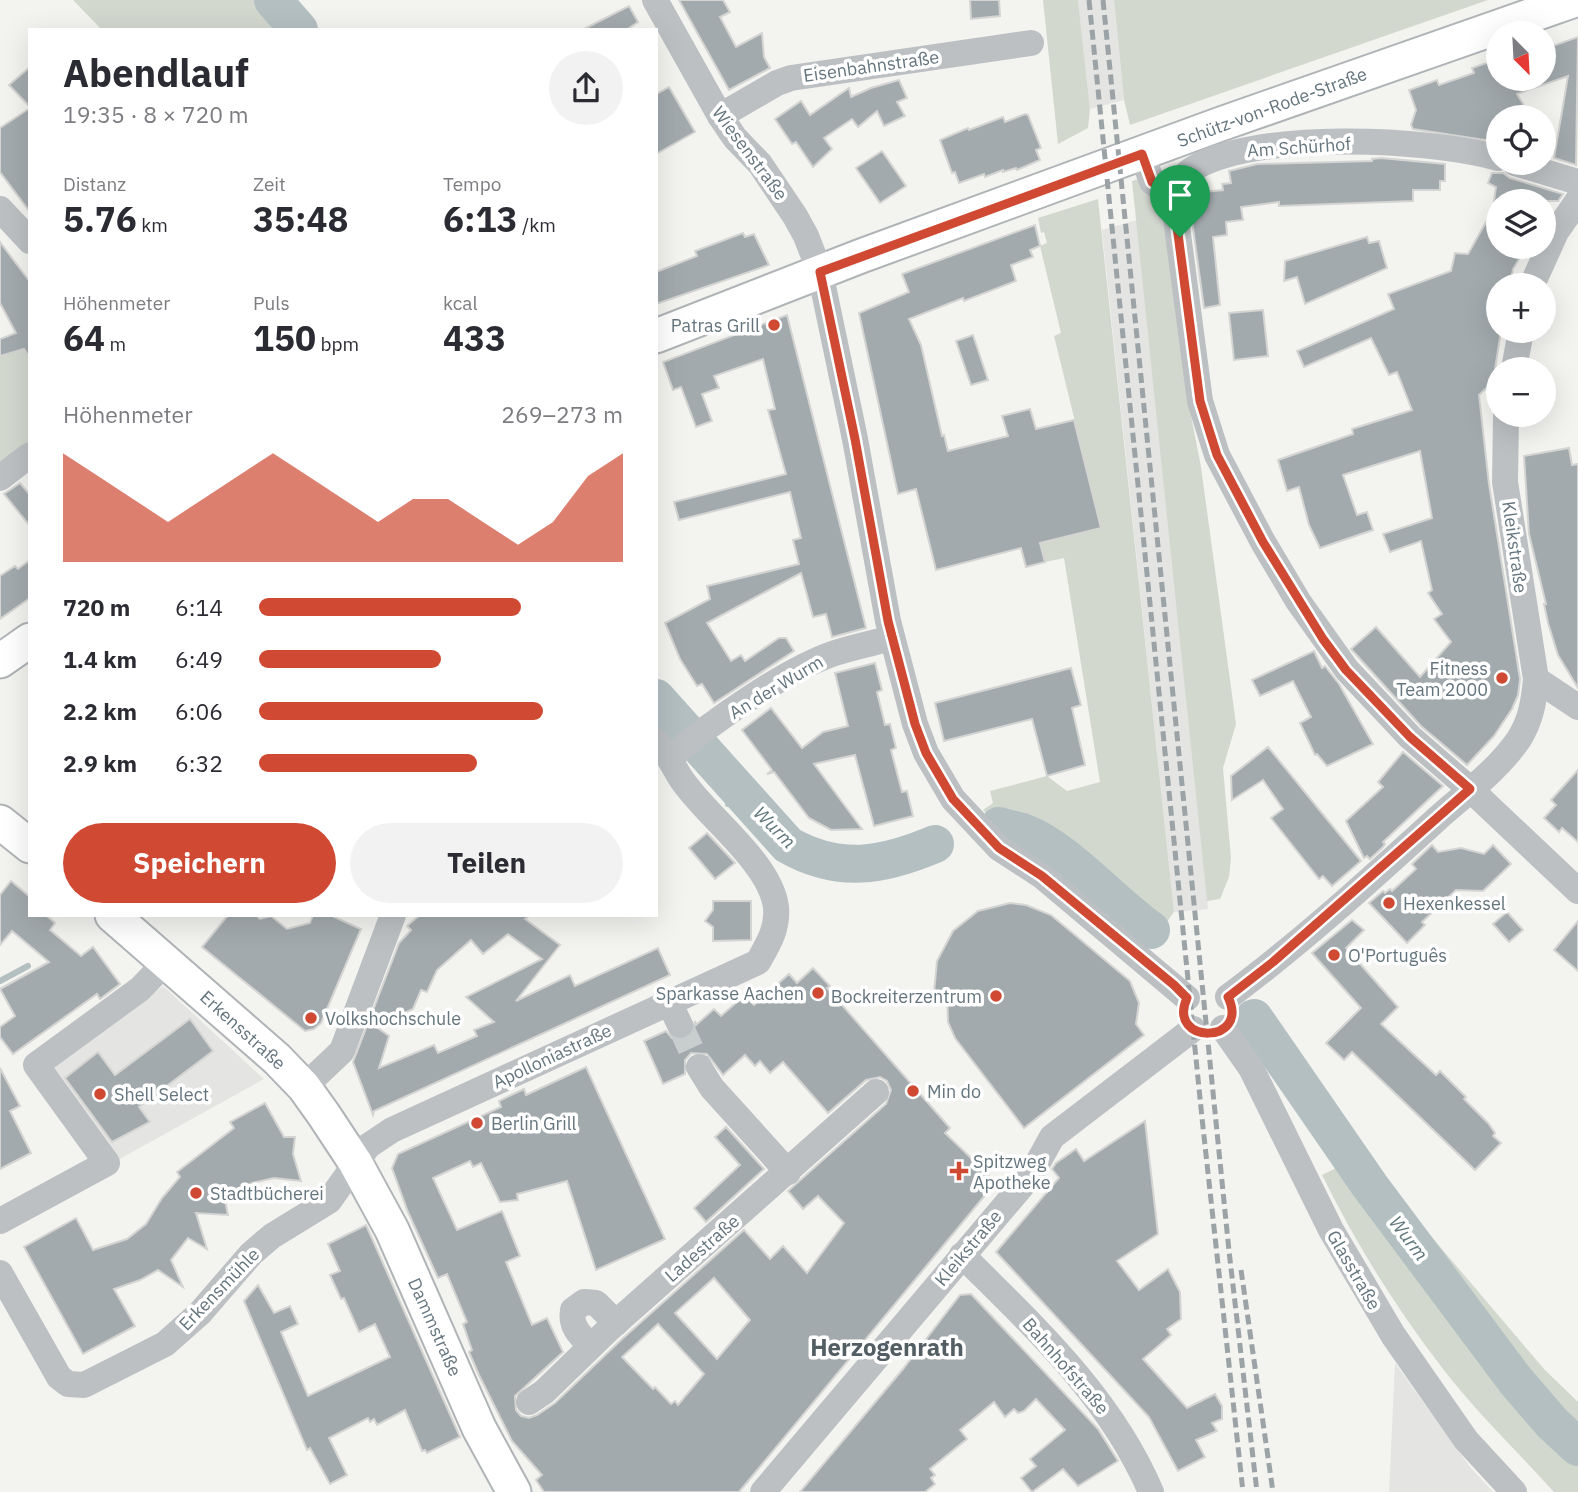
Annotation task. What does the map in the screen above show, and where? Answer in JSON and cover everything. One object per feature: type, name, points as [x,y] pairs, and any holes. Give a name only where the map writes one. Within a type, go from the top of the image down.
[{"type":"main road","name":"Schütz-von-Rode-Straße","points":[[658,336],[820,272],[1574,0]]},
{"type":"main road","points":[[0,661],[28,641]]},
{"type":"main road","points":[[0,802],[15,835]]},
{"type":"main road","name":"Erkensstraße","points":[[114,917],[239,1023],[304,1087],[355,1162]]},
{"type":"main road","name":"Dammstraße","points":[[355,1162],[392,1230],[479,1428],[514,1492]]},
{"type":"street","name":"Wiesenstraße","points":[[655,0],[720,116],[779,191],[806,236],[820,272],[853,426],[892,638],[915,724],[926,753],[953,799],[999,848],[1061,891],[1187,998]]},
{"type":"street","name":"Eisenbahnstraße","points":[[720,116],[777,83],[791,78],[1031,43]]},
{"type":"street","name":"Am Schürhof","points":[[1173,196],[1190,170],[1227,153],[1257,146],[1297,143],[1412,143],[1486,156]]},
{"type":"street","points":[[1142,154],[1152,182],[1173,196],[1200,401],[1217,455],[1298,601],[1346,670],[1410,737],[1470,789],[1578,891]]},
{"type":"street","points":[[1556,175],[1578,181]]},
{"type":"street","points":[[1537,273],[1556,232],[1578,200]]},
{"type":"street","points":[[0,209],[28,239]]},
{"type":"street","name":"Kleikstraße","points":[[1228,997],[1273,962],[1470,789],[1520,738],[1533,709],[1536,679],[1505,482],[1506,427]]},
{"type":"street","points":[[0,478],[28,457]]},
{"type":"street","name":"An der Wurm","points":[[758,962],[775,932],[776,907],[769,886],[739,845],[680,777],[666,750],[712,725],[797,670],[834,653],[892,638]]},
{"type":"street","points":[[1536,679],[1578,707]]},
{"type":"street","points":[[304,1087],[342,1051],[390,922]]},
{"type":"street","points":[[0,1221],[107,1163],[36,1065],[140,989],[167,961]]},
{"type":"street","name":"Apolloniastraße","points":[[355,1162],[368,1146],[392,1130],[675,1013],[758,962]]},
{"type":"street","points":[[1208,986],[1217,988],[1228,997],[1232,1014],[1223,1028],[1210,1034],[1193,1029],[1185,1017],[1187,998],[1195,990],[1208,986]]},
{"type":"street","name":"Glasstraße","points":[[1223,1028],[1251,1068],[1331,1230],[1392,1335],[1466,1440],[1514,1492]]},
{"type":"street","name":"Kleikstraße","points":[[763,1492],[1031,1175],[1052,1137],[1193,1029]]},
{"type":"street","points":[[699,1067],[712,1088],[788,1172]]},
{"type":"street","name":"Ladestraße","points":[[529,1402],[544,1392],[616,1323],[876,1092]]},
{"type":"street","name":"Erkensmühle","points":[[0,1273],[52,1368],[68,1384],[84,1385],[165,1344],[200,1313],[251,1254],[272,1236],[329,1201],[355,1162]]},
{"type":"street","name":"Bahnhofstraße","points":[[962,1255],[1085,1383],[1118,1427],[1151,1492]]},
{"type":"street","points":[[591,1346],[574,1327],[571,1320],[573,1310],[584,1303],[596,1304],[616,1323]]},
{"type":"shaded area","points":[[73,0],[270,0],[285,28],[100,28]]},
{"type":"shaded area","points":[[1043,0],[1078,0],[1090,109],[1088,128],[1058,144]]},
{"type":"shaded area","points":[[1078,0],[1114,0],[1124,100],[1090,109]]},
{"type":"shaded area","points":[[1114,0],[1488,0],[1130,125],[1124,100]]},
{"type":"shaded area","points":[[1142,178],[1165,209],[1174,241],[1192,421],[1201,467],[1236,724],[1223,768],[1231,858],[1229,877],[1220,899],[1207,901],[1132,181]]},
{"type":"shaded area","points":[[1098,199],[1174,912],[1163,927],[1137,935],[1049,862],[1001,829],[983,810],[993,803],[990,791],[1047,776],[1067,791],[1100,782],[1064,558],[1045,562],[1040,543],[1101,527],[1054,336],[1061,333],[1040,246],[1047,243],[1044,232],[1041,233],[1038,218]]},
{"type":"shaded area","points":[[1137,220],[1208,909],[1174,912],[1102,230]]},
{"type":"shaded area","points":[[28,348],[28,449],[0,466],[0,354]]},
{"type":"shaded area","points":[[163,986],[264,1079],[116,1161],[51,1069]]},
{"type":"shaded area","points":[[1362,1155],[1544,1369],[1578,1402],[1578,1492],[1554,1492],[1456,1385],[1393,1299],[1322,1175]]},
{"type":"shaded area","points":[[1395,1363],[1470,1467],[1493,1492],[1389,1492]]},
{"type":"building","points":[[679,0],[723,0],[730,12],[720,17],[736,47],[762,33],[764,57],[770,68],[729,90]]},
{"type":"building","points":[[970,0],[999,0],[1000,16],[971,19]]},
{"type":"building","points":[[629,6],[638,22],[629,28],[586,28]]},
{"type":"building","points":[[1578,37],[1576,165],[1556,159],[1568,76],[1556,80],[1556,45]]},
{"type":"building","points":[[1486,63],[1486,91],[1526,91],[1517,94],[1524,105],[1486,105],[1486,140],[1413,129],[1411,125],[1416,110],[1409,90],[1437,80],[1439,85],[1474,73],[1472,68]]},
{"type":"building","points":[[28,69],[28,105],[9,85]]},
{"type":"building","points":[[899,80],[907,98],[897,102],[905,116],[884,126],[877,111],[858,127],[852,119],[824,138],[832,149],[813,167],[796,142],[792,144],[775,119],[801,101],[810,115],[849,88],[851,97]]},
{"type":"building","points":[[669,87],[695,132],[658,153],[658,93]]},
{"type":"building","points":[[28,109],[28,209],[0,172],[0,128]]},
{"type":"building","points":[[1028,115],[1041,148],[1036,150],[1040,160],[1017,170],[1003,170],[985,177],[984,174],[959,183],[955,172],[952,173],[940,140],[1003,117],[1005,122]]},
{"type":"building","points":[[882,151],[906,186],[880,203],[856,168]]},
{"type":"building","points":[[1381,158],[1445,164],[1445,181],[1440,181],[1440,190],[1413,190],[1413,201],[1279,206],[1279,202],[1241,207],[1243,220],[1226,222],[1227,235],[1213,237],[1220,305],[1204,308],[1189,199],[1192,193],[1223,190],[1222,184],[1231,183],[1229,171],[1257,164],[1372,161]]},
{"type":"building","points":[[1491,175],[1506,175],[1546,189],[1496,189],[1488,183]]},
{"type":"building","points":[[1556,192],[1563,194],[1556,201]]},
{"type":"building","points":[[1486,222],[1486,259],[1519,259],[1512,273],[1486,273],[1486,343],[1499,343],[1497,357],[1486,357],[1486,388],[1479,395],[1489,484],[1520,679],[1518,695],[1512,709],[1494,736],[1467,765],[1421,726],[1351,649],[1376,627],[1420,677],[1451,642],[1434,619],[1442,614],[1428,593],[1432,590],[1421,541],[1390,552],[1383,534],[1432,518],[1420,451],[1343,475],[1357,515],[1367,512],[1373,530],[1320,548],[1309,525],[1299,487],[1287,491],[1278,460],[1353,434],[1352,429],[1412,410],[1397,372],[1389,375],[1371,338],[1304,367],[1297,351],[1394,309],[1388,294],[1451,271],[1455,253],[1468,254]]},
{"type":"building","points":[[1035,225],[1040,246],[1030,250],[1033,257],[1011,265],[1016,281],[909,319],[921,345],[942,436],[944,435],[948,451],[1008,436],[1002,416],[1030,409],[1036,429],[1074,420],[1101,528],[1040,543],[1045,562],[1026,567],[1021,548],[936,570],[916,489],[898,494],[859,313],[909,292],[902,274]]},
{"type":"building","points":[[743,233],[745,237],[754,234],[769,265],[658,303],[658,271],[697,256],[695,251]]},
{"type":"building","points":[[1367,237],[1369,243],[1379,241],[1387,268],[1305,304],[1297,277],[1284,281],[1285,261]]},
{"type":"building","points":[[0,242],[28,279],[28,356],[24,349],[0,356],[0,339],[16,333],[0,303]]},
{"type":"building","points":[[1263,310],[1268,356],[1234,360],[1229,313]]},
{"type":"building","points":[[787,315],[866,628],[832,637],[826,614],[813,617],[801,573],[707,623],[731,661],[741,655],[745,661],[779,638],[786,638],[794,651],[714,703],[702,684],[697,686],[680,659],[665,623],[710,599],[707,586],[799,564],[793,540],[801,538],[790,492],[679,520],[674,502],[786,474],[768,410],[775,409],[763,359],[714,376],[719,388],[702,394],[712,421],[696,427],[681,387],[673,390],[663,362]]},
{"type":"building","points":[[973,335],[988,380],[971,385],[956,341]]},
{"type":"building","points":[[1569,448],[1572,465],[1578,464],[1578,688],[1558,655],[1548,623],[1529,534],[1524,456]]},
{"type":"building","points":[[20,483],[28,493],[28,524],[4,494]]},
{"type":"building","points":[[28,562],[28,599],[0,619],[0,576],[15,566],[18,569]]},
{"type":"building","points":[[1314,651],[1322,668],[1325,666],[1339,684],[1373,744],[1327,766],[1315,755],[1300,723],[1311,717],[1293,681],[1260,696],[1252,680]]},
{"type":"building","points":[[875,663],[882,690],[877,692],[885,725],[890,724],[896,748],[891,750],[902,792],[907,791],[913,816],[874,826],[855,755],[814,764],[862,829],[831,830],[809,818],[774,772],[767,774],[772,770],[742,730],[771,708],[802,748],[823,732],[848,726],[835,673]]},
{"type":"building","points":[[1071,668],[1081,705],[1072,708],[1085,765],[1047,776],[1032,719],[944,741],[935,703]]},
{"type":"building","points":[[1268,747],[1361,861],[1332,886],[1323,876],[1319,879],[1271,818],[1283,809],[1263,780],[1232,800],[1231,776]]},
{"type":"building","points":[[1403,752],[1443,786],[1383,842],[1383,847],[1370,859],[1367,856],[1364,858],[1346,821],[1383,787],[1378,782]]},
{"type":"building","points":[[1578,770],[1578,842],[1562,828],[1559,832],[1544,818],[1556,805],[1551,800]]},
{"type":"building","points":[[707,833],[735,863],[715,879],[689,848]]},
{"type":"building","points":[[1432,845],[1438,852],[1461,848],[1484,854],[1493,845],[1511,864],[1483,891],[1456,890],[1422,922],[1425,925],[1407,943],[1369,903],[1383,891],[1392,891],[1416,869],[1412,864]]},
{"type":"building","points":[[11,881],[28,895],[28,917],[48,917],[55,923],[50,930],[81,956],[93,947],[120,984],[100,999],[97,994],[13,1054],[0,1037],[0,1027],[15,1016],[0,989],[49,962],[12,931],[0,945],[0,895]]},
{"type":"building","points":[[713,901],[751,901],[751,940],[713,941],[713,927],[705,921],[713,910]]},
{"type":"building","points":[[1010,903],[1026,905],[1051,915],[1130,981],[1139,1003],[1136,1024],[1144,1035],[1024,1128],[955,1038],[948,1022],[947,992],[934,993],[937,961],[953,931],[978,911]]},
{"type":"building","points":[[1507,912],[1523,930],[1509,942],[1493,924]]},
{"type":"building","points":[[226,917],[272,917],[287,929],[310,923],[312,917],[334,917],[361,929],[321,1023],[314,1029],[305,1031],[202,947]]},
{"type":"building","points":[[418,917],[528,917],[525,919],[560,945],[516,1001],[570,975],[575,986],[658,948],[670,975],[374,1111],[373,1115],[353,1062],[399,943],[411,930],[407,926]],"holes":[[[508,934],[542,959],[466,997],[494,1022],[474,1030],[477,1036],[438,1053],[434,1045],[379,1068],[389,1036],[375,1026],[413,1009],[421,990],[427,992],[437,970],[471,940],[483,954]]]},
{"type":"building","points":[[1352,920],[1364,930],[1346,948],[1398,1007],[1381,1024],[1436,1075],[1440,1071],[1466,1097],[1464,1099],[1488,1123],[1495,1133],[1493,1136],[1501,1143],[1475,1170],[1352,1052],[1344,1060],[1326,1043],[1361,1008],[1312,953]]},
{"type":"building","points":[[1578,921],[1578,971],[1554,950]]},
{"type":"building","points":[[813,968],[830,986],[827,988],[950,1128],[945,1133],[996,1182],[739,1492],[544,1492],[536,1480],[542,1475],[512,1441],[479,1375],[469,1352],[472,1350],[463,1324],[467,1322],[447,1274],[438,1278],[408,1212],[392,1168],[398,1154],[501,1107],[499,1101],[524,1089],[526,1095],[586,1067],[665,1239],[596,1270],[567,1181],[517,1194],[518,1200],[500,1202],[481,1163],[473,1167],[470,1161],[433,1178],[457,1230],[502,1211],[520,1256],[506,1262],[532,1325],[547,1318],[563,1352],[515,1396],[516,1410],[521,1416],[529,1418],[537,1415],[555,1403],[744,1230],[770,1259],[783,1246],[807,1273],[844,1223],[818,1196],[803,1209],[788,1191],[886,1104],[891,1090],[887,1081],[880,1077],[866,1080],[828,1113],[783,1062],[770,1073],[760,1061],[755,1066],[745,1055],[723,1075],[707,1054],[691,1053],[685,1060],[685,1074],[663,1084],[644,1041],[666,1031],[672,1038],[686,1039],[693,1033],[695,1021],[696,1025],[714,1009],[721,1016],[745,995],[754,1005],[789,974],[797,983]],"holes":[[[714,1278],[750,1320],[717,1359],[675,1313]],[[658,1324],[704,1374],[678,1405],[675,1401],[671,1404],[655,1387],[653,1389],[622,1357]]]},
{"type":"building","points":[[190,1019],[213,1051],[139,1107],[150,1122],[112,1142],[65,1078],[98,1052],[115,1075]]},
{"type":"building","points":[[0,1068],[20,1106],[10,1111],[31,1153],[0,1169]]},
{"type":"building","points":[[265,1103],[284,1137],[295,1137],[293,1154],[301,1181],[274,1178],[252,1183],[224,1195],[228,1215],[196,1213],[207,1249],[188,1238],[171,1260],[183,1287],[158,1270],[114,1289],[135,1326],[83,1354],[24,1247],[76,1218],[93,1250],[127,1239],[146,1224],[162,1198],[180,1177],[177,1172],[234,1128],[230,1122]]},
{"type":"building","points":[[1145,1121],[1158,1234],[1117,1261],[1139,1290],[1168,1269],[1180,1292],[1181,1319],[1167,1329],[1171,1335],[1143,1359],[1187,1408],[1215,1394],[1222,1406],[1222,1419],[1212,1423],[1217,1431],[1196,1440],[1205,1457],[1178,1471],[1149,1417],[996,1252],[1059,1178],[1052,1169],[1056,1163],[1076,1149],[1084,1161]]},
{"type":"building","points":[[726,1127],[764,1169],[706,1222],[694,1208],[740,1165],[715,1137]]},
{"type":"building","points":[[366,1225],[460,1437],[427,1453],[422,1451],[405,1410],[377,1425],[374,1419],[370,1422],[368,1418],[329,1438],[347,1475],[330,1484],[310,1448],[307,1450],[244,1301],[258,1285],[274,1313],[290,1306],[298,1324],[281,1332],[308,1396],[390,1357],[375,1324],[359,1332],[330,1275],[340,1271],[328,1244]]},
{"type":"building","points":[[971,1294],[1098,1429],[1118,1461],[1078,1486],[1063,1469],[1032,1492],[1021,1478],[1036,1466],[1030,1459],[1065,1430],[1036,1399],[1024,1411],[1018,1413],[1014,1409],[1005,1417],[994,1402],[960,1430],[967,1439],[930,1469],[935,1475],[931,1478],[935,1484],[925,1492],[800,1492],[903,1369],[960,1295]]},
{"type":"waterway","name":"Wurm","points":[[273,0],[297,28]]},
{"type":"waterway","name":"Wurm","points":[[658,700],[788,845],[825,860],[861,864],[897,858],[935,844]]},
{"type":"waterway","points":[[728,804],[748,801]]},
{"type":"waterway","name":"Wurm","points":[[999,826],[1040,840],[1073,863],[1151,930]]},
{"type":"waterway","points":[[0,981],[28,966]]},
{"type":"waterway","name":"Wurm","points":[[1254,1018],[1370,1186],[1515,1380],[1552,1423],[1578,1447]]},
{"type":"tunnel","points":[[680,1025],[699,1067]]},
{"type":"railway","points":[[1089,0],[1202,1118],[1243,1492]]},
{"type":"railway","points":[[1103,0],[1229,1251],[1257,1492]]},
{"type":"railway","points":[[1241,1270],[1273,1492]]},
{"type":"place","name":"Patras Grill","points":[[774,325]]},
{"type":"place","name":"Fitness Team 2000","points":[[1502,678]]},
{"type":"place","name":"Hexenkessel","points":[[1389,903]]},
{"type":"place","name":"O'Português","points":[[1334,955]]},
{"type":"place","name":"Sparkasse Aachen","points":[[818,993]]},
{"type":"place","name":"Bockreiterzentrum","points":[[996,996]]},
{"type":"place","name":"Volkshochschule","points":[[311,1018]]},
{"type":"place","name":"Min do","points":[[913,1091]]},
{"type":"place","name":"Shell Select","points":[[100,1094]]},
{"type":"place","name":"Berlin Grill","points":[[477,1123]]},
{"type":"place","name":"Spitzweg Apotheke","points":[[959,1171]]},
{"type":"place","name":"Stadtbücherei","points":[[196,1193]]},
{"type":"district","name":"Herzogenrath","points":[[887,1347]]},
{"type":"route","points":[[1142,154],[1152,182],[1173,196],[1180,237],[1200,401],[1217,455],[1241,501],[1298,601],[1346,670],[1410,737],[1470,789],[1273,962],[1228,997],[1232,1009],[1230,1019],[1223,1028],[1210,1034],[1198,1032],[1190,1026],[1184,1011],[1187,998],[1174,985],[1042,876],[999,848],[974,824],[942,783],[926,753],[915,724],[888,621],[855,439],[820,272],[1142,154]]}]
